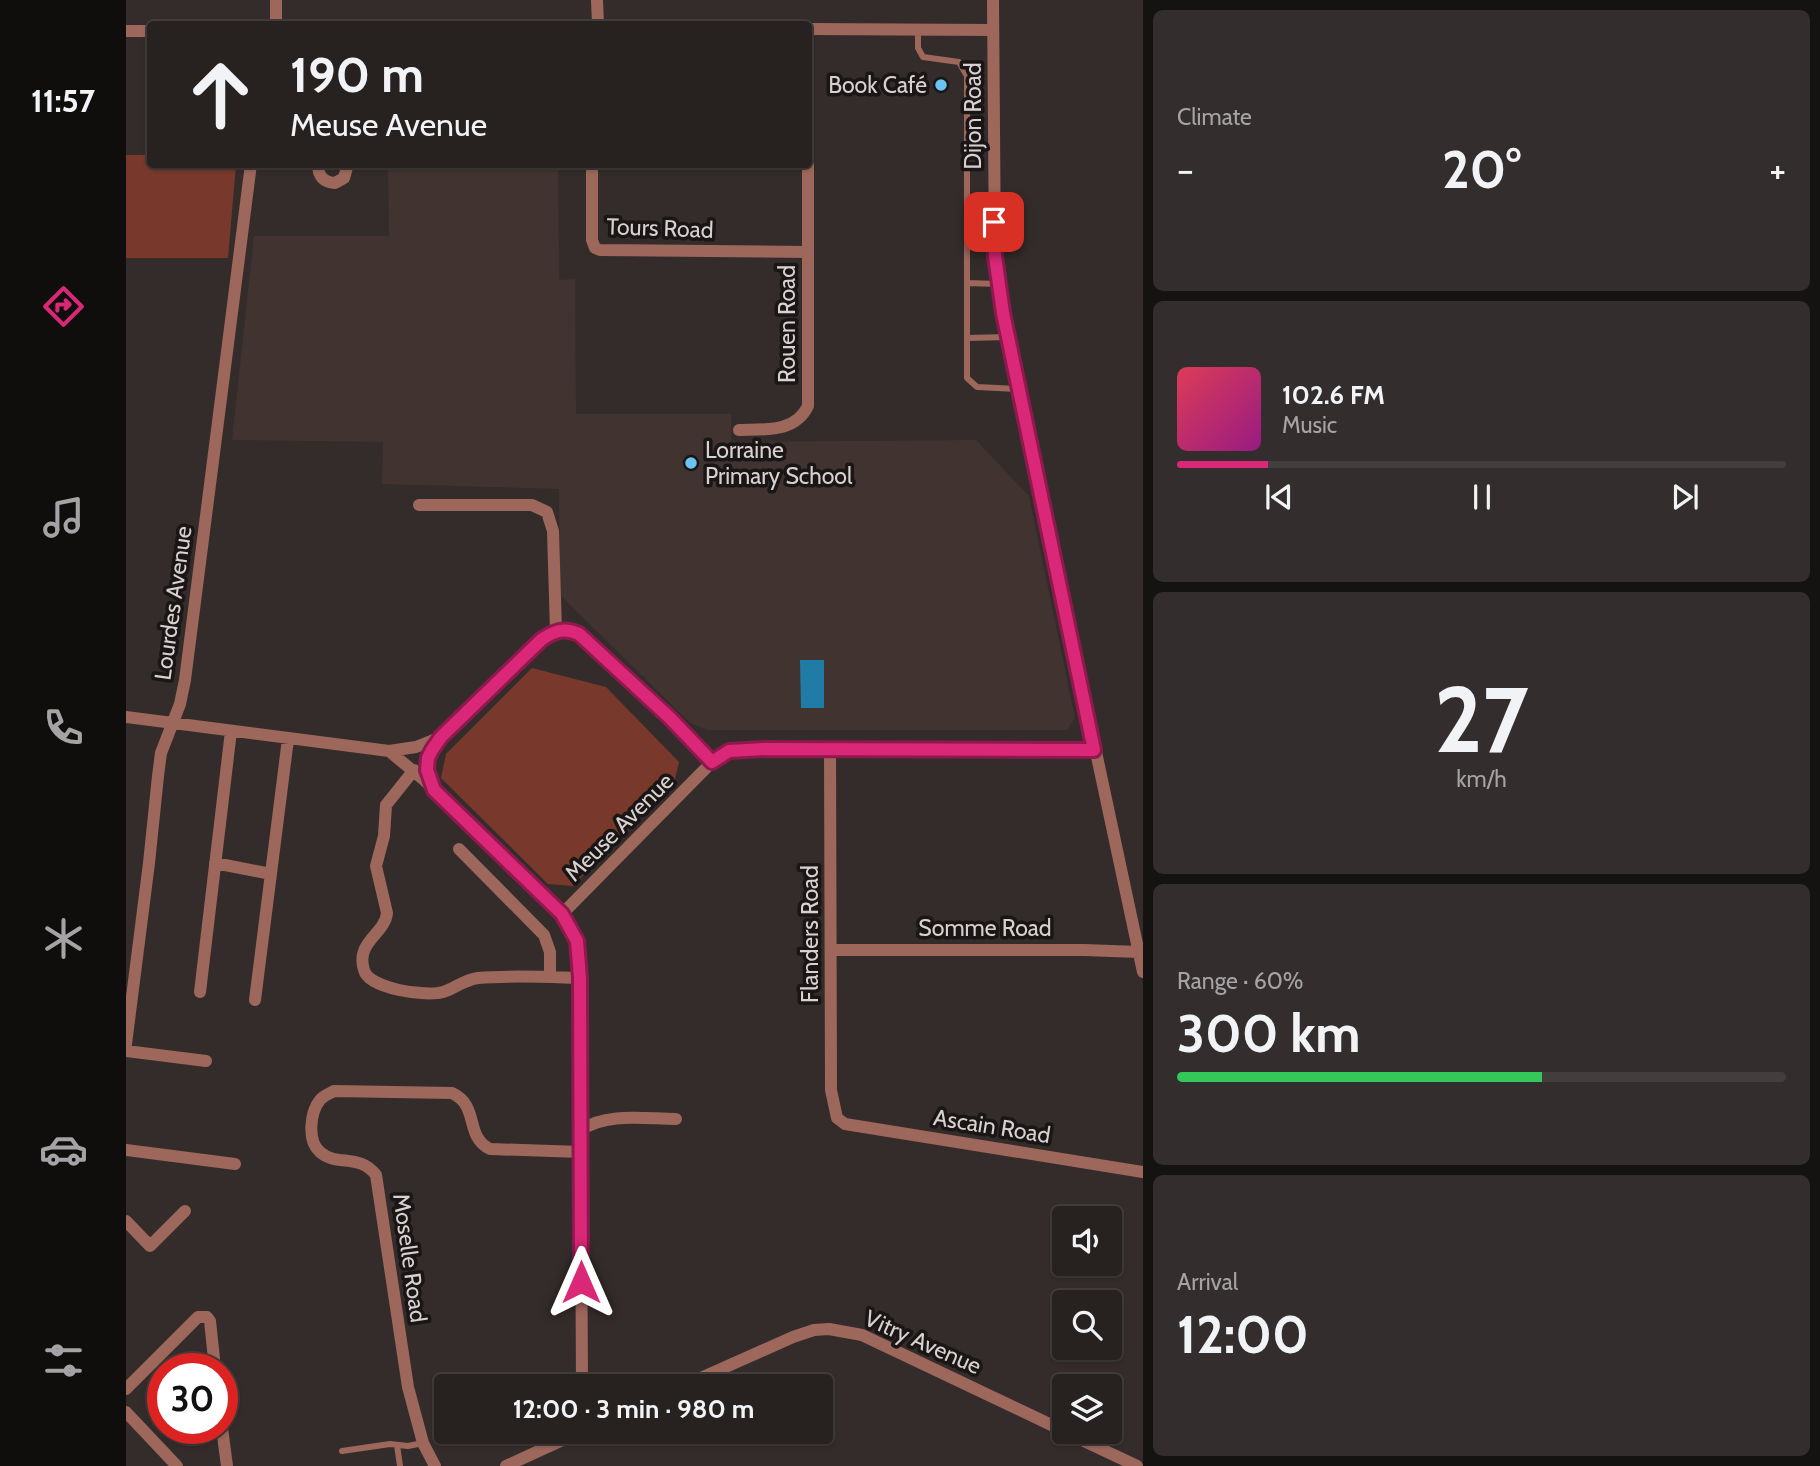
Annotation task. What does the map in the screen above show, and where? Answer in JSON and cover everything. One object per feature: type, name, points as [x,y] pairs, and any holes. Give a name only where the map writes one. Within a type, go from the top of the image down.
[{"type":"street","points":[[276,0],[276,21]]},
{"type":"street","points":[[597,0],[598,21]]},
{"type":"street","name":"Dijon Road","points":[[993,0],[994,214],[998,284],[1094,750],[1143,972]]},
{"type":"street","points":[[812,29],[993,30]]},
{"type":"street","points":[[126,31],[147,31]]},
{"type":"street","name":"Lourdes Avenue","points":[[126,1044],[161,753],[174,723],[185,680],[250,168]]},
{"type":"street","points":[[319,168],[324,180],[335,183],[344,178],[347,168]]},
{"type":"street","name":"Tours Road","points":[[592,168],[592,240],[595,248],[600,250],[808,252]]},
{"type":"street","name":"Rouen Road","points":[[739,430],[776,429],[792,425],[808,406],[808,168]]},
{"type":"street","points":[[419,505],[532,505],[547,512],[553,531],[556,631]]},
{"type":"street","points":[[434,790],[427,770],[428,758],[441,737],[541,640],[564,629],[579,634],[670,718],[712,762]]},
{"type":"street","points":[[126,717],[389,751],[416,747],[441,737]]},
{"type":"street","points":[[200,992],[231,731]]},
{"type":"street","points":[[256,1000],[288,739]]},
{"type":"street","name":"Flanders Road","points":[[831,750],[831,1090],[836,1118]]},
{"type":"street","name":"Meuse Avenue","points":[[389,751],[414,770],[562,914],[712,762],[729,751],[1094,750]]},
{"type":"street","points":[[414,770],[386,805],[384,836],[376,866],[387,913],[386,920],[368,941],[365,949],[365,973],[375,983],[387,988],[425,993],[443,992],[476,978],[580,978]]},
{"type":"street","points":[[459,849],[544,934],[550,952],[550,977]]},
{"type":"street","points":[[215,863],[271,874]]},
{"type":"street","points":[[562,914],[577,941],[580,978],[582,1374]]},
{"type":"street","name":"Somme Road","points":[[832,950],[1084,950],[1139,953]]},
{"type":"street","points":[[126,1051],[206,1061]]},
{"type":"street","name":"Moselle Road","points":[[435,1466],[424,1443],[408,1387],[376,1175],[365,1164],[330,1158],[318,1151],[312,1137],[316,1107],[325,1095],[334,1091],[452,1093],[465,1102],[479,1142],[489,1149],[581,1152]]},
{"type":"street","name":"Ascain Road","points":[[836,1118],[845,1124],[1143,1172]]},
{"type":"street","points":[[581,1130],[606,1120],[676,1119]]},
{"type":"street","points":[[126,1150],[235,1164]]},
{"type":"street","points":[[126,1221],[150,1246],[186,1210]]},
{"type":"street","points":[[163,1353],[198,1318],[207,1317],[210,1321],[213,1353]]},
{"type":"street","name":"Vitry Avenue","points":[[710,1374],[814,1330],[843,1330],[862,1335],[1052,1425]]},
{"type":"street","points":[[126,1389],[147,1368]]},
{"type":"street","points":[[126,1412],[177,1466]]},
{"type":"street","points":[[224,1444],[227,1466]]},
{"type":"street","points":[[506,1466],[554,1444]]},
{"type":"street","name":"Vitry Avenue","points":[[1091,1444],[1137,1466]]},
{"type":"lane","points":[[918,30],[918,48],[923,57],[959,62],[967,76],[967,379],[973,386],[1019,389]]},
{"type":"lane","points":[[967,212],[994,214]]},
{"type":"lane","points":[[967,246],[995,246]]},
{"type":"lane","points":[[967,283],[998,284]]},
{"type":"lane","points":[[967,338],[1008,337]]},
{"type":"lane","points":[[342,1451],[390,1444],[408,1446],[424,1443]]},
{"type":"lane","points":[[397,1446],[400,1466]]},
{"type":"shaded area","points":[[126,155],[147,155],[147,168],[236,168],[228,258],[126,258]]},
{"type":"shaded area","name":"Lorraine Primary School","points":[[388,168],[558,168],[559,280],[575,279],[576,414],[731,414],[731,442],[976,440],[1029,496],[1075,718],[1067,730],[708,730],[690,723],[560,595],[559,489],[382,484],[383,442],[232,440],[254,236],[389,236]]},
{"type":"shaded area","points":[[532,668],[606,687],[679,762],[674,783],[573,886],[548,884],[441,778],[446,754]]},
{"type":"water","points":[[800,660],[824,660],[824,708],[801,708]]},
{"type":"place","name":"Book Café","points":[[941,85]]},
{"type":"place","name":"Lorraine Primary School","points":[[691,463]]},
{"type":"route","points":[[581,1282],[580,958],[577,941],[562,914],[434,790],[427,770],[428,758],[441,737],[541,640],[564,629],[579,634],[670,718],[712,762],[729,751],[765,749],[1094,750],[1003,313],[995,256],[994,222]]}]
